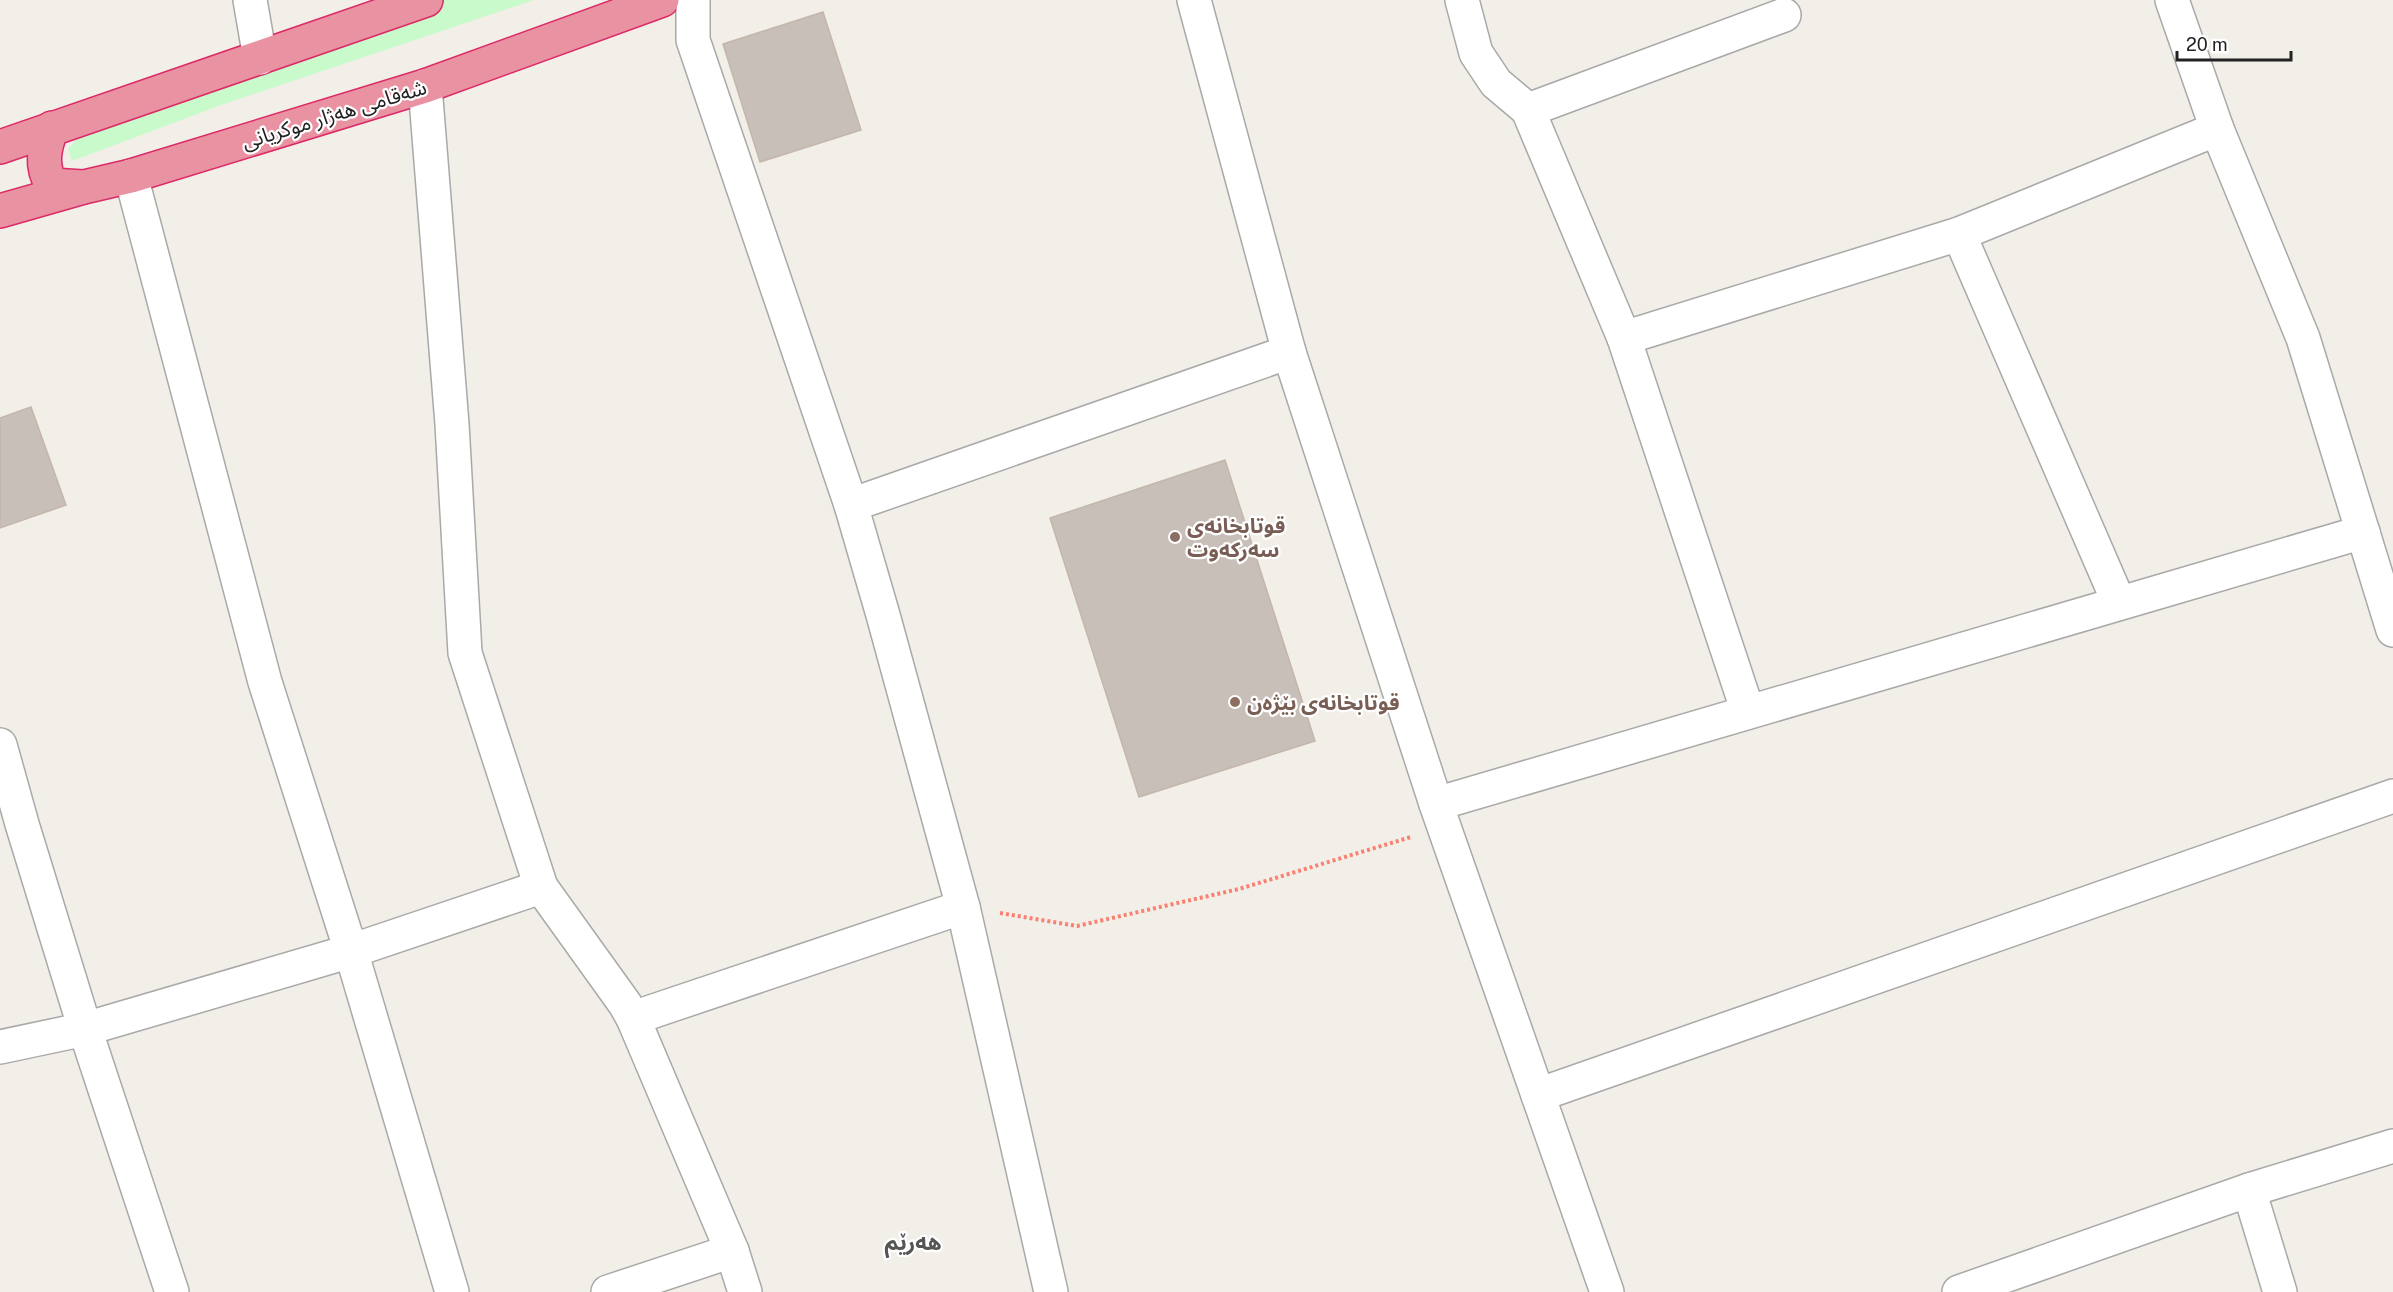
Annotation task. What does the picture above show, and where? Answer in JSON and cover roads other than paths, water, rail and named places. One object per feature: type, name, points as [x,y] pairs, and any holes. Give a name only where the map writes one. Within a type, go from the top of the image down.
[{"type":"highway","points":[[0,147],[426,0]]},
{"type":"highway","name":"شەقامی ھەژار موکریانی","points":[[0,211],[131,176],[425,86],[662,0]]},
{"type":"highway","points":[[52,128],[44,148],[47,177],[52,185],[84,187]]},
{"type":"street","points":[[250,0],[261,58]]},
{"type":"street","points":[[693,0],[693,40],[851,506],[963,907],[1051,1292]]},
{"type":"street","points":[[1194,0],[1289,352],[1441,815],[1607,1292]]},
{"type":"street","points":[[1462,0],[1476,52],[1496,83],[1528,110],[1624,338],[1748,712]]},
{"type":"street","points":[[2172,0],[2217,129],[2303,338],[2393,630]]},
{"type":"street","points":[[1528,110],[1784,15]]},
{"type":"street","points":[[425,86],[452,424],[465,653],[541,887],[633,1018],[732,1251],[745,1292]]},
{"type":"street","points":[[1624,338],[1959,234],[2217,129]]},
{"type":"street","points":[[131,176],[265,682],[351,951],[452,1292]]},
{"type":"street","points":[[1959,234],[2119,603]]},
{"type":"street","points":[[851,506],[1289,352]]},
{"type":"street","points":[[1441,815],[1748,712],[2363,532]]},
{"type":"street","points":[[0,745],[85,1029],[172,1292]]},
{"type":"street","points":[[1538,1095],[2393,796]]},
{"type":"street","points":[[0,1047],[85,1029],[351,951],[541,887]]},
{"type":"street","points":[[633,1018],[963,907]]},
{"type":"street","points":[[1968,1291],[2249,1190],[2393,1146]]},
{"type":"street","points":[[2249,1190],[2280,1292]]},
{"type":"street","points":[[608,1292],[732,1251]]},
{"type":"place","name":"قوتابخانەی سەرکەوت","points":[[1175,537]]},
{"type":"place","name":"قوتابخانەی بێژەن","points":[[1235,702]]},
{"type":"district","name":"ھەرێم","points":[[913,1242]]}]
